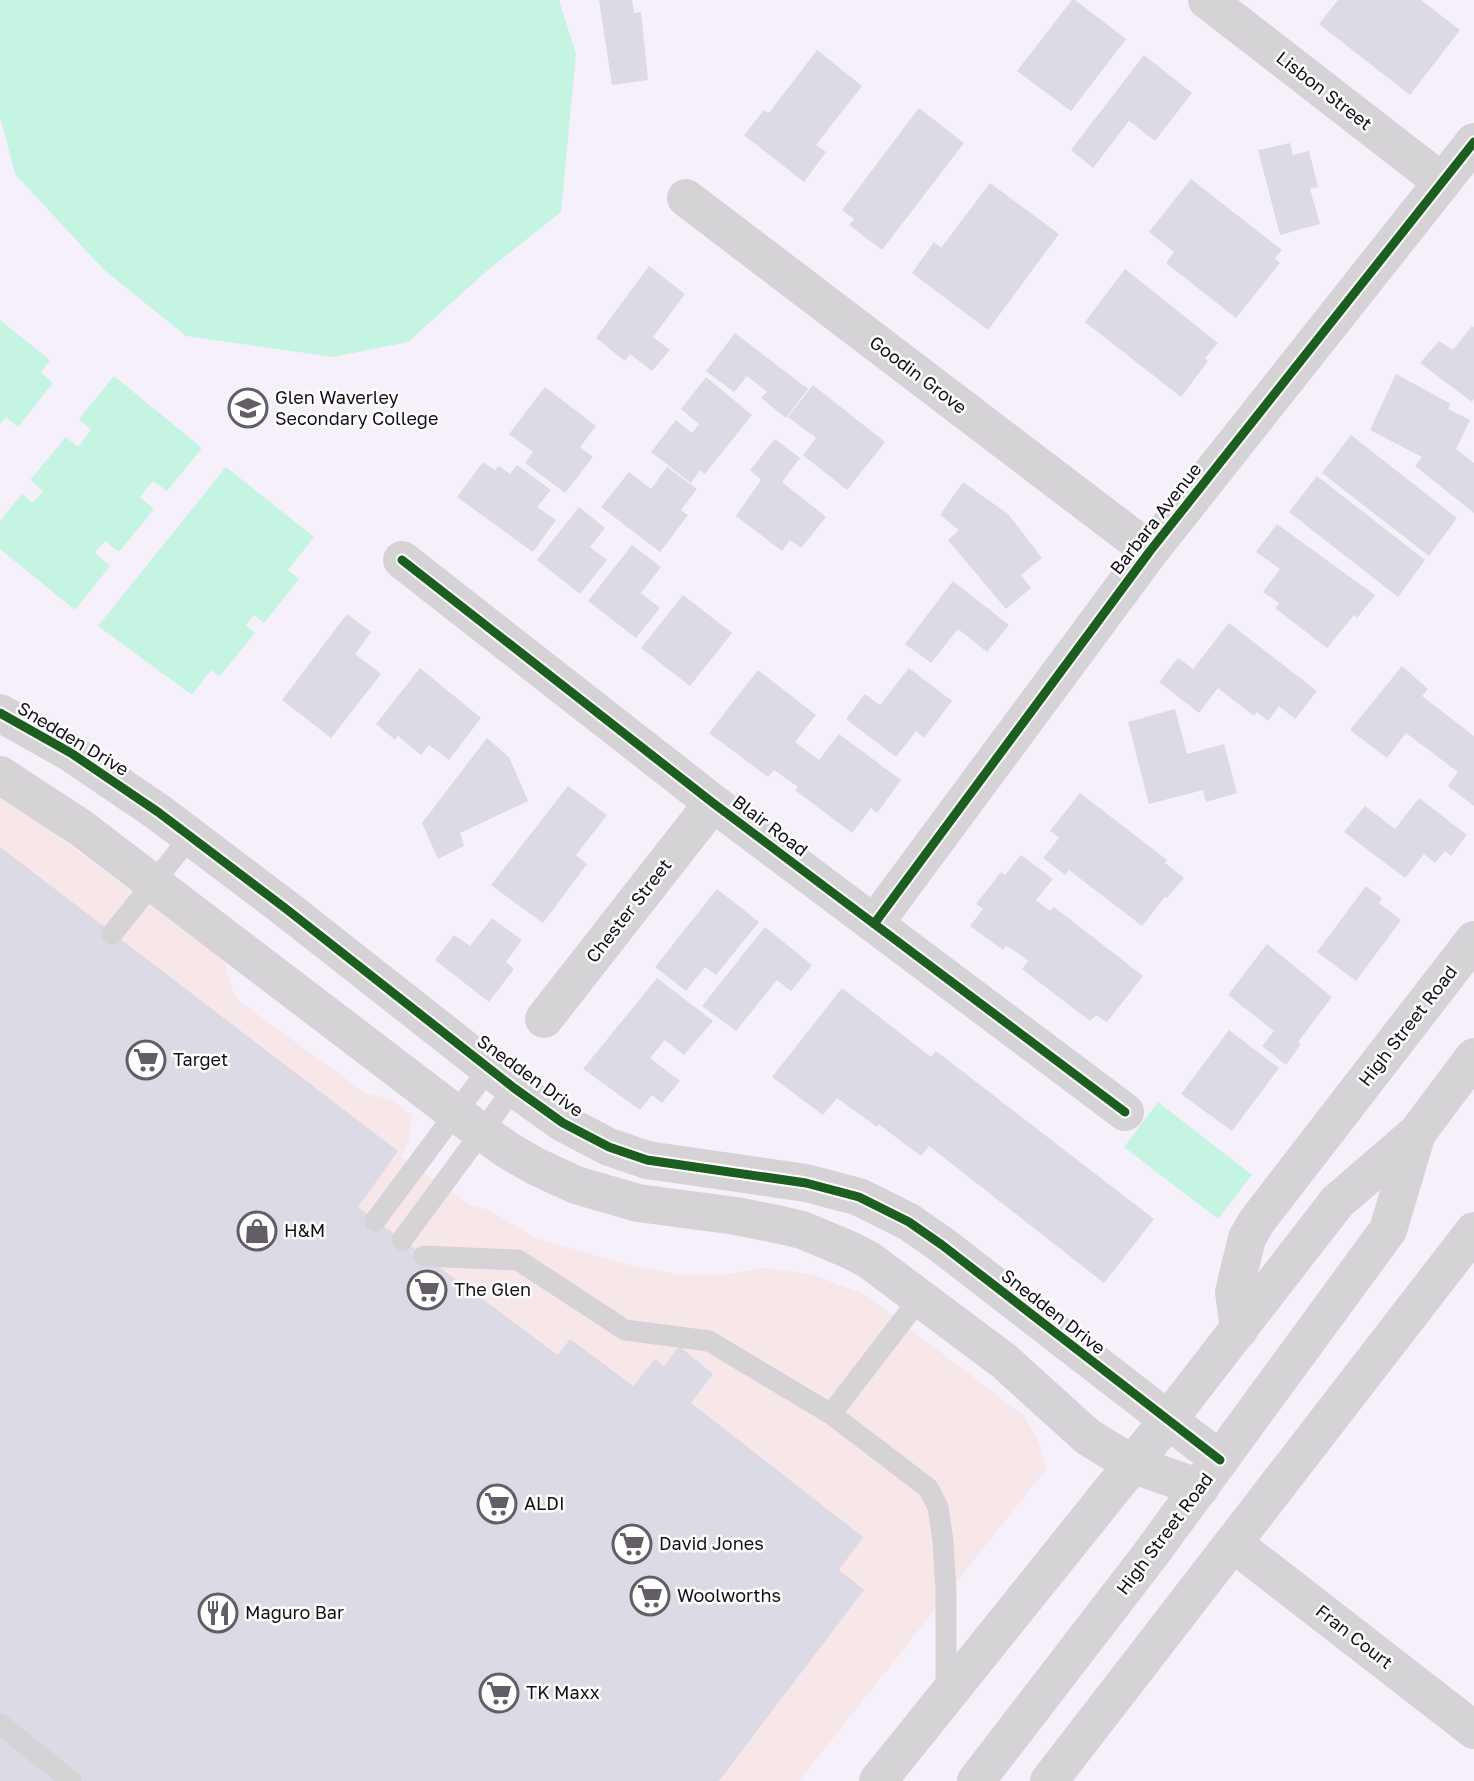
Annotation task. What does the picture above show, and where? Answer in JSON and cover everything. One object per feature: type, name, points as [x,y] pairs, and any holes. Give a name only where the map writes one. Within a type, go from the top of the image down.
[{"type":"street","name":"Lisbon Street","points":[[1207,0],[1442,182]]},
{"type":"street","name":"Barbara Avenue","points":[[874,924],[1150,551],[1474,142]]},
{"type":"street","name":"Goodin Grove","points":[[686,198],[1150,551]]},
{"type":"street","name":"Blair Road","points":[[402,560],[713,803],[1125,1112]]},
{"type":"street","name":"Snedden Drive","points":[[0,713],[71,752],[191,836],[563,1123],[630,1155],[674,1166],[753,1174],[806,1183],[859,1197],[887,1209],[942,1245],[1168,1420],[1210,1474]]},
{"type":"street","points":[[0,775],[47,804],[154,882],[509,1151],[560,1179],[614,1198],[768,1222],[833,1241],[869,1260],[1021,1375],[1088,1437],[1132,1464],[1210,1474]]},
{"type":"street","name":"Chester Street","points":[[544,1019],[713,803]]},
{"type":"street","name":"High Street Road","points":[[1239,1330],[1234,1292],[1247,1238],[1474,940]]},
{"type":"street","name":"High Street Road","points":[[878,1781],[1168,1420],[1337,1202],[1417,1133],[1474,1057]]},
{"type":"street","name":"High Street Road","points":[[976,1781],[1210,1474],[1388,1230],[1417,1133]]},
{"type":"street","points":[[1049,1781],[1474,1231]]},
{"type":"street","name":"Fran Court","points":[[1234,1544],[1474,1730]]},
{"type":"lane","points":[[112,934],[191,836]]},
{"type":"lane","points":[[402,1240],[469,1123],[502,1078]]},
{"type":"lane","points":[[375,1221],[469,1123],[502,1078]]},
{"type":"lane","points":[[424,1256],[518,1260],[625,1331],[709,1341],[831,1414],[928,1488],[938,1507],[943,1541],[946,1697]]},
{"type":"lane","points":[[831,1414],[920,1298]]},
{"type":"lane","points":[[0,1724],[71,1781]]},
{"type":"shaded area","name":"The Glen","points":[[0,798],[27,814],[224,960],[233,993],[239,1001],[364,1092],[391,1100],[412,1115],[409,1140],[401,1157],[472,1206],[489,1210],[535,1238],[632,1266],[681,1275],[722,1275],[765,1268],[810,1274],[840,1285],[866,1295],[1024,1416],[1036,1435],[1047,1468],[799,1781],[0,1781]]},
{"type":"green space","points":[[0,0],[559,0],[576,54],[561,212],[489,269],[408,342],[333,357],[186,336],[103,269],[15,174],[0,117]]},
{"type":"green space","points":[[0,320],[50,360],[41,372],[53,383],[18,427],[6,417],[0,424]]},
{"type":"green space","points":[[114,376],[202,448],[167,491],[153,481],[140,497],[154,509],[119,552],[105,541],[95,553],[110,566],[75,610],[0,549],[0,521],[22,494],[33,503],[43,491],[30,480],[66,437],[78,447],[91,430],[79,419]]},
{"type":"green space","points":[[226,467],[314,537],[288,570],[299,579],[264,623],[254,615],[246,625],[255,633],[219,677],[211,670],[192,695],[98,626]]},
{"type":"green space","points":[[1158,1102],[1252,1175],[1218,1219],[1124,1147]]},
{"type":"building","points":[[599,0],[632,0],[634,13],[641,12],[648,80],[612,85]]},
{"type":"building","points":[[1072,0],[1126,39],[1071,111],[1017,71]]},
{"type":"building","points":[[1338,0],[1421,0],[1460,30],[1410,95],[1319,24]]},
{"type":"building","points":[[817,50],[862,86],[816,145],[826,152],[804,182],[744,135],[764,110],[769,113]]},
{"type":"building","points":[[1144,55],[1192,93],[1155,141],[1129,121],[1093,168],[1071,150]]},
{"type":"building","points":[[919,108],[964,143],[882,250],[849,225],[854,219],[842,210]]},
{"type":"building","points":[[1290,143],[1293,155],[1309,151],[1318,187],[1310,189],[1320,224],[1280,235],[1258,150]]},
{"type":"building","points":[[1191,179],[1282,250],[1275,258],[1280,263],[1236,318],[1166,263],[1174,252],[1149,232]]},
{"type":"building","points":[[990,183],[1059,234],[988,330],[912,273],[934,242],[941,248]]},
{"type":"building","points":[[649,266],[685,294],[653,337],[670,350],[652,371],[630,354],[625,361],[596,338]]},
{"type":"building","points":[[1125,269],[1218,343],[1205,358],[1208,361],[1181,397],[1085,322]]},
{"type":"building","points":[[1472,326],[1472,402],[1420,363],[1439,341],[1453,350]]},
{"type":"building","points":[[735,333],[808,389],[786,418],[761,398],[767,392],[747,376],[734,392],[706,371]]},
{"type":"building","points":[[1396,374],[1451,404],[1448,409],[1470,420],[1456,449],[1474,463],[1474,513],[1415,466],[1422,457],[1370,430]]},
{"type":"building","points":[[706,377],[752,415],[705,474],[700,470],[691,483],[651,452],[676,420],[692,433],[699,424],[681,409]]},
{"type":"building","points":[[813,385],[885,442],[847,490],[803,455],[816,438],[788,417]]},
{"type":"building","points":[[545,387],[596,426],[580,447],[593,457],[565,493],[525,463],[533,452],[509,434]]},
{"type":"building","points":[[1351,435],[1457,518],[1429,556],[1322,473]]},
{"type":"building","points":[[775,439],[800,458],[782,482],[826,517],[801,548],[790,540],[782,551],[736,516],[761,480],[750,470]]},
{"type":"building","points":[[483,462],[495,470],[499,466],[510,474],[517,465],[551,490],[537,507],[556,520],[533,552],[457,497]]},
{"type":"building","points":[[667,467],[697,489],[681,510],[688,515],[660,552],[601,507],[629,472],[651,489]]},
{"type":"building","points":[[1317,476],[1425,560],[1398,597],[1289,512]]},
{"type":"building","points":[[963,482],[1008,514],[1042,558],[1021,575],[1031,588],[1006,609],[948,540],[959,530],[940,515]]},
{"type":"building","points":[[579,507],[605,528],[590,547],[607,560],[580,594],[537,560]]},
{"type":"building","points":[[1277,524],[1375,595],[1357,618],[1354,615],[1327,648],[1275,608],[1279,603],[1263,592],[1280,569],[1256,552]]},
{"type":"building","points":[[632,545],[661,567],[641,593],[660,608],[636,638],[588,601]]},
{"type":"building","points":[[953,581],[1009,625],[987,652],[958,629],[931,663],[905,644]]},
{"type":"building","points":[[683,595],[732,633],[690,686],[641,648]]},
{"type":"building","points":[[347,614],[371,632],[355,654],[381,674],[331,738],[282,700]]},
{"type":"building","points":[[1229,623],[1317,691],[1295,719],[1279,706],[1268,721],[1257,712],[1254,716],[1218,688],[1199,713],[1159,682],[1178,658],[1193,669]]},
{"type":"building","points":[[1402,666],[1428,689],[1422,696],[1474,736],[1474,806],[1448,786],[1458,772],[1406,733],[1387,758],[1350,730]]},
{"type":"building","points":[[420,668],[481,718],[449,760],[429,745],[421,755],[398,736],[395,740],[376,724]]},
{"type":"building","points":[[909,668],[952,701],[924,738],[916,731],[896,757],[846,719],[865,694],[880,705]]},
{"type":"building","points":[[758,670],[816,715],[795,742],[819,760],[839,734],[901,780],[877,813],[871,808],[852,833],[795,790],[798,787],[774,770],[768,777],[709,733]]},
{"type":"building","points":[[1175,709],[1187,754],[1224,744],[1237,793],[1206,802],[1203,790],[1149,804],[1128,722]]},
{"type":"building","points":[[487,738],[509,757],[528,801],[460,833],[464,846],[438,859],[422,823]]},
{"type":"building","points":[[568,786],[607,815],[576,855],[587,864],[543,923],[491,885]]},
{"type":"building","points":[[1080,793],[1167,860],[1165,863],[1184,878],[1142,926],[1069,870],[1065,875],[1043,858],[1059,838],[1050,831]]},
{"type":"building","points":[[1419,798],[1467,835],[1451,856],[1445,851],[1435,863],[1424,854],[1405,878],[1344,832],[1365,806],[1395,829]]},
{"type":"building","name":"The Glen","points":[[0,847],[398,1151],[358,1207],[558,1355],[570,1339],[633,1386],[655,1359],[664,1366],[679,1346],[713,1374],[691,1403],[863,1537],[839,1570],[864,1590],[719,1781],[0,1781]]},
{"type":"building","points":[[1021,855],[1053,879],[1036,900],[1050,911],[1054,907],[1143,976],[1107,1022],[1096,1015],[1090,1021],[1022,969],[1028,961],[1018,953],[1006,946],[1003,950],[970,926],[983,909],[976,904],[1001,872],[1005,875]]},
{"type":"building","points":[[1366,886],[1382,898],[1379,903],[1401,920],[1356,981],[1317,952]]},
{"type":"building","points":[[717,889],[759,922],[716,975],[705,967],[686,991],[655,967]]},
{"type":"building","points":[[492,918],[522,940],[506,962],[514,969],[489,1002],[435,960],[454,935],[470,946]]},
{"type":"building","points":[[765,927],[812,965],[791,991],[777,980],[736,1031],[702,1006]]},
{"type":"building","points":[[1267,944],[1332,997],[1298,1042],[1301,1044],[1286,1065],[1262,1046],[1274,1031],[1228,995]]},
{"type":"building","points":[[657,978],[713,1021],[684,1055],[665,1040],[650,1058],[680,1081],[662,1103],[652,1095],[640,1110],[583,1069]]},
{"type":"building","points":[[842,988],[931,1057],[936,1051],[1154,1219],[1104,1283],[929,1146],[921,1156],[837,1098],[823,1115],[772,1077]]},
{"type":"building","points":[[1229,1030],[1279,1068],[1232,1131],[1181,1094]]},
{"type":"cycle path","points":[[874,924],[1150,551],[1474,142]]},
{"type":"cycle path","points":[[402,560],[713,803],[1125,1112]]},
{"type":"cycle path","points":[[0,713],[71,753],[158,812],[563,1123],[609,1147],[647,1160],[806,1183],[859,1197],[909,1222],[1220,1460]]},
{"type":"place","name":"Glen Waverley Secondary College","points":[[248,408]]},
{"type":"place","name":"Target","points":[[146,1060]]},
{"type":"place","name":"H&M","points":[[257,1231]]},
{"type":"place","name":"The Glen","points":[[427,1290]]},
{"type":"place","name":"ALDI","points":[[497,1504]]},
{"type":"place","name":"David Jones","points":[[632,1544]]},
{"type":"place","name":"Woolworths","points":[[650,1596]]},
{"type":"place","name":"Maguro Bar","points":[[218,1613]]},
{"type":"place","name":"TK Maxx","points":[[499,1693]]}]
